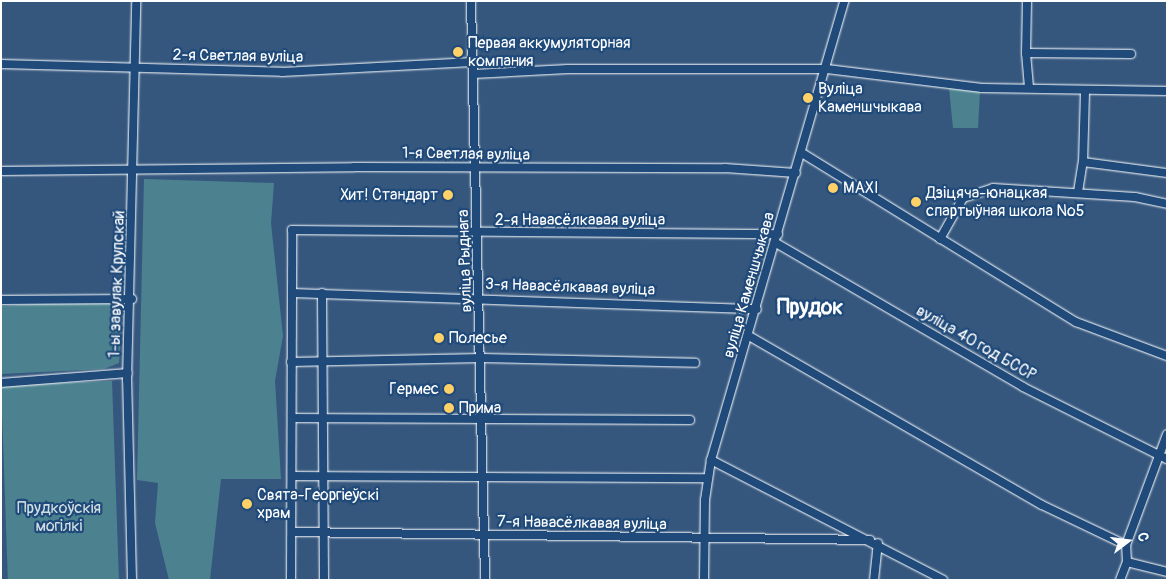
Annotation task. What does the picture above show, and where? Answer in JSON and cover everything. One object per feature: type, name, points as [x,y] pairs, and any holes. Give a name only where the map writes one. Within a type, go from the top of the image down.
[{"type":"street","name":"1-ы завулак Крупскай","points":[[132,580],[128,373],[135,170],[136,1]]},
{"type":"street","name":"вуліца Рыднага","points":[[471,1],[484,422],[485,580]]},
{"type":"street","name":"вуліца Каменшчыкава","points":[[704,580],[707,478],[710,460],[757,309],[827,69],[844,1]]},
{"type":"street","points":[[1027,1],[1026,53],[1029,88]]},
{"type":"street","points":[[1026,53],[1131,54]]},
{"type":"street","name":"2-я Светлая вуліца","points":[[1,64],[136,65],[201,72],[282,72],[473,62]]},
{"type":"street","points":[[474,74],[568,69],[827,69],[982,88],[1029,88],[1085,92],[1167,91]]},
{"type":"street","points":[[1078,192],[1083,162],[1085,92]]},
{"type":"street","points":[[802,153],[1096,333],[1167,356]]},
{"type":"street","points":[[1083,162],[1167,173]]},
{"type":"street","name":"1-я Светлая вуліца","points":[[1,171],[716,168],[796,173]]},
{"type":"street","points":[[940,239],[963,198],[993,188],[1078,192],[1167,204]]},
{"type":"street","name":"2-я Навасёлкавая вуліца","points":[[292,293],[292,230],[478,234],[778,234]]},
{"type":"street","name":"вуліца 40 год БССР","points":[[776,243],[1023,387],[1157,456],[1167,459]]},
{"type":"street","points":[[291,580],[293,532],[292,293]]},
{"type":"street","name":"3-я Навасёлкавая вуліца","points":[[292,293],[480,297],[757,309]]},
{"type":"street","points":[[322,294],[324,580]]},
{"type":"street","points":[[1,300],[132,299]]},
{"type":"street","points":[[749,336],[1042,505],[1126,546]]},
{"type":"street","points":[[291,362],[482,358],[695,363]]},
{"type":"street","points":[[1,383],[128,373]]},
{"type":"street","points":[[293,418],[484,422],[690,420]]},
{"type":"street","points":[[1120,580],[1127,562],[1126,546],[1157,456],[1167,434]]},
{"type":"street","points":[[710,460],[878,543],[943,580]]},
{"type":"street","points":[[293,476],[707,478]]},
{"type":"street","name":"7-я Навасёлкавая вуліца","points":[[293,532],[870,540]]},
{"type":"street","points":[[874,580],[878,543]]},
{"type":"street","points":[[1127,562],[1167,572]]},
{"type":"green space","points":[[949,88],[980,91],[978,128],[953,128]]},
{"type":"green space","points":[[144,179],[274,183],[271,223],[283,336],[275,381],[281,479],[221,479],[210,580],[169,580],[155,523],[158,483],[137,480]]},
{"type":"green space","points":[[71,302],[119,303],[123,309],[119,363],[104,369],[1,374],[1,306]]},
{"type":"green space","name":"Прудкоўскія могілкі","points":[[112,381],[119,580],[8,580],[1,385]]},
{"type":"place","name":"Первая аккумуляторная компания","points":[[458,52]]},
{"type":"place","name":"Вуліца Каменшчыкава","points":[[808,98]]},
{"type":"place","name":"MAXI","points":[[833,188]]},
{"type":"place","name":"Хит! Стандарт","points":[[448,195]]},
{"type":"place","name":"Дзіцяча-юнацкая спартыўная школа №5","points":[[916,202]]},
{"type":"place","name":"Полесье","points":[[439,338]]},
{"type":"place","name":"Гермес","points":[[449,389]]},
{"type":"place","name":"Прима","points":[[449,408]]},
{"type":"place","name":"Свята-Георгіеўскі храм","points":[[247,504]]},
{"type":"district","name":"Прудок","points":[[810,308]]}]
